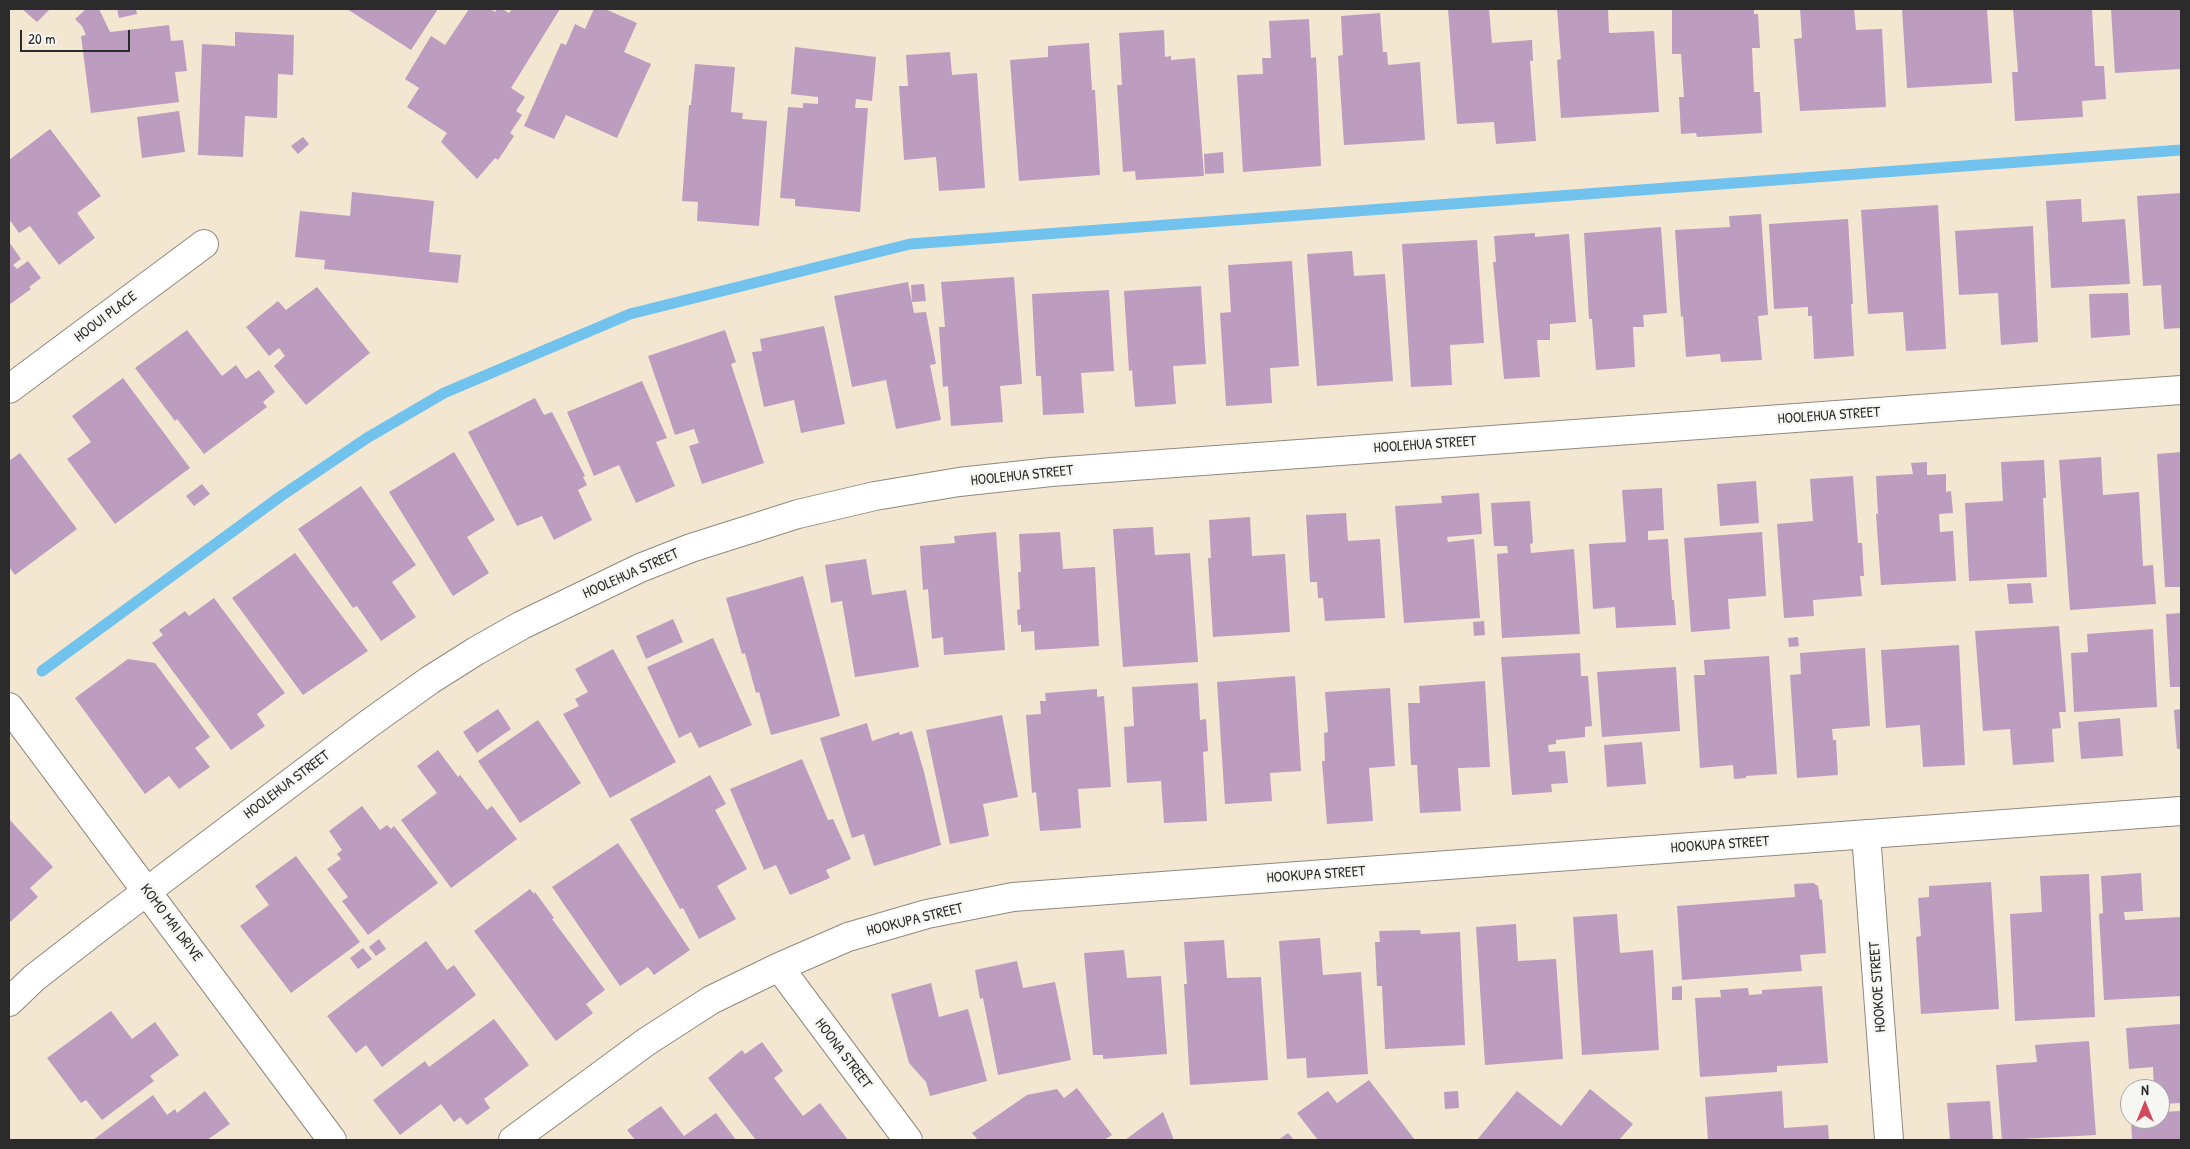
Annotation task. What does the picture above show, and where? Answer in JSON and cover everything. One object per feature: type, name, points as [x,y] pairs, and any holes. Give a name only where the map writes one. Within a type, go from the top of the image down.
[{"type":"street","name":"HOOUI PLACE","points":[[9,389],[204,244]]},
{"type":"street","name":"HOOLEHUA STREET","points":[[9,1002],[34,978],[147,891],[422,686],[522,624],[615,580],[691,548],[798,514],[875,496],[959,482],[1051,472],[2181,390]]},
{"type":"street","name":"KOMO MAI DRIVE","points":[[9,707],[332,1140]]},
{"type":"street","name":"HOOKUPA STREET","points":[[513,1140],[646,1042],[711,1000],[779,967],[848,938],[927,914],[1014,897],[2181,811]]},
{"type":"street","name":"HOOKOE STREET","points":[[1866,834],[1889,1140]]},
{"type":"street","name":"HOONA STREET","points":[[779,967],[908,1140]]},
{"type":"building","points":[[22,9],[50,9],[37,22]]},
{"type":"building","points":[[86,9],[99,9],[110,32],[169,25],[171,41],[183,40],[187,71],[175,72],[179,102],[91,113],[81,36],[86,35],[82,26],[75,19]]},
{"type":"building","points":[[117,9],[136,9],[137,14],[119,18]]},
{"type":"building","points":[[347,9],[438,9],[411,50]]},
{"type":"building","points":[[469,9],[490,9],[495,12],[497,9],[502,9],[509,13],[512,9],[560,9],[511,88],[525,97],[516,111],[522,115],[510,133],[514,136],[498,160],[495,158],[477,179],[441,142],[447,133],[407,107],[419,88],[405,79],[431,36],[445,45]]},
{"type":"building","points":[[594,9],[605,9],[637,23],[624,52],[651,64],[617,138],[566,115],[554,139],[524,126],[561,43],[566,45],[575,24],[585,29]]},
{"type":"building","points":[[1448,9],[1489,9],[1492,43],[1532,40],[1533,61],[1530,61],[1536,141],[1496,144],[1494,122],[1457,124]]},
{"type":"building","points":[[1557,9],[1608,9],[1609,33],[1654,31],[1659,112],[1561,118],[1557,60],[1561,59]]},
{"type":"building","points":[[1672,9],[1754,9],[1754,14],[1758,14],[1760,48],[1752,48],[1754,92],[1760,92],[1762,133],[1697,137],[1696,133],[1681,134],[1679,97],[1684,97],[1681,54],[1672,54]]},
{"type":"building","points":[[1800,9],[1854,9],[1856,30],[1882,29],[1886,107],[1800,111],[1794,39],[1802,38]]},
{"type":"building","points":[[1902,9],[1987,9],[1992,83],[1907,88]]},
{"type":"building","points":[[2013,9],[2092,9],[2095,66],[2104,66],[2106,99],[2082,101],[2083,117],[2015,121],[2012,72],[2018,72]]},
{"type":"building","points":[[2111,9],[2181,9],[2181,69],[2115,73]]},
{"type":"building","points":[[1380,13],[1383,52],[1387,52],[1388,65],[1420,62],[1425,140],[1344,145],[1338,56],[1343,55],[1341,16]]},
{"type":"building","points":[[1309,19],[1311,58],[1316,57],[1321,166],[1243,172],[1237,75],[1263,74],[1262,58],[1271,58],[1269,21]]},
{"type":"building","points":[[1164,30],[1165,57],[1171,56],[1171,60],[1195,58],[1204,176],[1136,180],[1135,171],[1123,172],[1117,85],[1122,85],[1119,33]]},
{"type":"building","points":[[235,32],[294,35],[293,75],[278,74],[277,118],[245,116],[243,157],[198,155],[202,44],[235,46]]},
{"type":"building","points":[[1089,43],[1092,90],[1095,90],[1100,175],[1019,181],[1010,60],[1048,57],[1048,46]]},
{"type":"building","points":[[795,47],[876,57],[872,101],[856,99],[855,108],[868,108],[860,212],[795,206],[795,199],[780,198],[788,107],[803,108],[803,103],[818,104],[818,97],[791,94]]},
{"type":"building","points":[[950,52],[952,75],[977,73],[985,188],[939,191],[936,157],[904,160],[899,86],[908,86],[906,55]]},
{"type":"building","points":[[695,64],[735,67],[731,112],[743,113],[742,119],[767,121],[759,226],[697,221],[698,202],[682,201],[689,105],[691,105]]},
{"type":"building","points":[[179,111],[185,152],[142,158],[137,117]]},
{"type":"building","points":[[50,129],[101,196],[77,213],[95,238],[59,265],[30,226],[19,233],[9,219],[9,160]]},
{"type":"building","points":[[303,137],[309,144],[298,154],[291,146]]},
{"type":"building","points":[[1223,152],[1224,173],[1205,174],[1204,154]]},
{"type":"building","points":[[352,192],[434,201],[429,252],[461,255],[458,283],[324,269],[325,260],[295,257],[300,211],[350,216]]},
{"type":"building","points":[[2181,193],[2181,328],[2164,329],[2161,285],[2143,286],[2137,196]]},
{"type":"building","points":[[2081,199],[2082,222],[2125,219],[2130,284],[2051,288],[2046,201]]},
{"type":"building","points":[[1938,205],[1946,349],[1906,351],[1903,312],[1868,314],[1861,210]]},
{"type":"building","points":[[1761,214],[1768,315],[1758,316],[1762,360],[1721,362],[1720,354],[1686,357],[1683,316],[1681,317],[1675,230],[1730,227],[1729,216]]},
{"type":"building","points":[[1848,219],[1854,356],[1814,359],[1812,316],[1808,316],[1808,307],[1774,309],[1769,224]]},
{"type":"building","points":[[2033,226],[2038,342],[2001,345],[1998,293],[1959,295],[1955,231]]},
{"type":"building","points":[[1661,227],[1667,313],[1643,315],[1644,327],[1633,327],[1635,367],[1596,370],[1592,319],[1589,319],[1584,233]]},
{"type":"building","points":[[1535,233],[1535,237],[1569,234],[1576,322],[1550,324],[1550,340],[1537,340],[1540,377],[1504,379],[1493,262],[1496,262],[1494,236]]},
{"type":"building","points":[[1477,240],[1484,343],[1450,345],[1452,385],[1411,387],[1402,244]]},
{"type":"building","points":[[9,242],[21,259],[13,265],[17,269],[28,261],[41,278],[29,287],[31,289],[9,305]]},
{"type":"building","points":[[1352,251],[1354,276],[1385,274],[1393,381],[1317,386],[1307,254]]},
{"type":"building","points":[[1292,261],[1299,366],[1270,368],[1272,403],[1226,406],[1220,313],[1231,312],[1228,265]]},
{"type":"building","points":[[1014,277],[1022,384],[1000,386],[1003,422],[951,426],[948,386],[943,387],[939,327],[945,327],[941,282]]},
{"type":"building","points":[[908,282],[914,313],[926,312],[936,364],[930,365],[941,420],[896,429],[886,380],[852,387],[834,296]]},
{"type":"building","points":[[924,284],[926,301],[912,302],[911,285]]},
{"type":"building","points":[[1201,286],[1206,364],[1173,366],[1176,404],[1135,407],[1132,370],[1129,371],[1124,291]]},
{"type":"building","points":[[317,287],[370,353],[306,405],[274,366],[285,356],[279,348],[269,356],[246,327],[278,301],[286,310]]},
{"type":"building","points":[[1109,290],[1114,371],[1081,373],[1084,413],[1043,415],[1041,376],[1036,376],[1032,294]]},
{"type":"building","points":[[2128,293],[2130,335],[2091,338],[2089,294]]},
{"type":"building","points":[[824,326],[845,424],[801,433],[794,400],[764,407],[752,352],[762,351],[760,339]]},
{"type":"building","points":[[187,330],[222,376],[236,365],[246,379],[259,370],[275,392],[263,402],[267,407],[204,454],[177,419],[175,421],[135,368]]},
{"type":"building","points":[[725,330],[736,362],[731,364],[764,463],[702,484],[689,446],[699,443],[694,429],[675,435],[648,356]]},
{"type":"building","points":[[123,378],[190,468],[115,524],[67,459],[91,442],[72,416]]},
{"type":"building","points":[[642,381],[667,438],[656,442],[675,486],[636,503],[619,465],[594,476],[567,412]]},
{"type":"building","points":[[535,398],[544,415],[552,412],[585,476],[583,477],[587,485],[578,490],[592,520],[554,540],[542,516],[517,526],[468,432]]},
{"type":"building","points":[[454,452],[495,520],[467,537],[489,573],[453,596],[389,492]]},
{"type":"building","points":[[2181,452],[2181,587],[2165,587],[2157,454]]},
{"type":"building","points":[[20,453],[77,529],[15,575],[9,567],[9,461]]},
{"type":"building","points":[[2101,457],[2103,495],[2139,492],[2143,566],[2153,565],[2156,604],[2070,610],[2059,460]]},
{"type":"building","points":[[2044,460],[2046,498],[2043,498],[2047,577],[1969,581],[1965,503],[2003,501],[2001,462]]},
{"type":"building","points":[[1927,462],[1927,475],[1946,474],[1946,492],[1951,491],[1953,513],[1939,514],[1940,532],[1953,531],[1956,581],[1881,585],[1876,514],[1878,514],[1876,476],[1913,474],[1911,463]]},
{"type":"building","points":[[1853,476],[1858,543],[1862,543],[1864,576],[1860,576],[1862,596],[1813,600],[1814,616],[1784,618],[1777,524],[1813,521],[1810,479]]},
{"type":"building","points":[[1756,481],[1759,523],[1720,526],[1717,484]]},
{"type":"building","points":[[202,484],[210,494],[194,506],[186,496]]},
{"type":"building","points":[[361,486],[416,565],[392,582],[416,617],[381,641],[357,606],[353,608],[298,529]]},
{"type":"building","points":[[1662,488],[1664,530],[1648,531],[1648,540],[1668,539],[1672,600],[1674,600],[1676,625],[1616,628],[1615,607],[1593,609],[1589,544],[1626,542],[1622,490]]},
{"type":"building","points":[[1479,493],[1482,534],[1447,537],[1448,542],[1474,539],[1480,618],[1404,623],[1395,506],[1442,503],[1441,496]]},
{"type":"building","points":[[1530,501],[1533,543],[1530,544],[1531,553],[1574,549],[1580,634],[1502,638],[1497,554],[1508,553],[1507,546],[1494,546],[1491,503]]},
{"type":"building","points":[[1346,513],[1348,541],[1380,539],[1385,618],[1325,621],[1323,598],[1318,598],[1317,582],[1310,582],[1306,515]]},
{"type":"building","points":[[1250,517],[1252,556],[1285,554],[1290,632],[1213,637],[1208,558],[1211,558],[1209,520]]},
{"type":"building","points":[[1153,527],[1155,555],[1190,553],[1198,662],[1123,667],[1113,529]]},
{"type":"building","points":[[996,532],[1005,650],[944,655],[943,637],[932,639],[928,589],[923,590],[920,546],[955,543],[954,536]]},
{"type":"building","points":[[1060,532],[1063,569],[1095,567],[1099,646],[1035,650],[1034,631],[1021,632],[1021,625],[1018,625],[1017,610],[1020,609],[1018,572],[1021,572],[1019,534]]},
{"type":"building","points":[[1762,532],[1766,596],[1728,599],[1730,629],[1691,632],[1684,538]]},
{"type":"building","points":[[295,553],[368,651],[303,695],[232,598]]},
{"type":"building","points":[[866,559],[872,595],[906,590],[919,667],[855,677],[842,601],[831,603],[825,565]]},
{"type":"building","points":[[803,576],[840,716],[771,735],[759,692],[756,693],[745,653],[742,654],[726,598]]},
{"type":"building","points":[[2031,583],[2033,603],[2009,604],[2007,584]]},
{"type":"building","points":[[214,598],[285,693],[257,714],[265,726],[231,750],[152,643],[163,635],[159,630],[185,611],[189,616]]},
{"type":"building","points":[[2181,613],[2181,687],[2170,687],[2166,614]]},
{"type":"building","points":[[673,619],[683,642],[646,659],[636,636]]},
{"type":"building","points":[[1484,621],[1485,635],[1474,636],[1473,622]]},
{"type":"building","points":[[2059,626],[2066,712],[2059,712],[2061,728],[2052,729],[2054,762],[2013,765],[2010,729],[1983,731],[1975,631]]},
{"type":"building","points":[[2153,629],[2157,707],[2074,712],[2071,653],[2088,652],[2087,634]]},
{"type":"building","points":[[1798,637],[1799,646],[1789,647],[1788,638]]},
{"type":"building","points":[[713,638],[752,725],[699,748],[691,732],[679,738],[647,667]]},
{"type":"building","points":[[1959,645],[1965,765],[1923,767],[1920,725],[1886,728],[1881,650]]},
{"type":"building","points":[[1865,648],[1870,726],[1832,729],[1833,740],[1836,740],[1838,775],[1797,778],[1790,675],[1801,674],[1800,653]]},
{"type":"building","points":[[613,649],[676,762],[610,798],[563,714],[579,706],[575,699],[588,692],[575,669]]},
{"type":"building","points":[[1580,653],[1581,676],[1588,676],[1592,726],[1585,727],[1585,737],[1556,740],[1556,744],[1548,745],[1549,752],[1565,751],[1568,783],[1551,784],[1552,792],[1512,795],[1501,657]]},
{"type":"building","points":[[1769,656],[1777,774],[1746,776],[1746,778],[1734,779],[1733,765],[1700,768],[1694,675],[1705,675],[1704,660]]},
{"type":"building","points":[[128,659],[155,663],[210,737],[195,748],[210,767],[179,789],[169,776],[145,794],[75,698]]},
{"type":"building","points":[[1676,667],[1680,731],[1602,737],[1597,672]]},
{"type":"building","points":[[1295,676],[1301,771],[1270,773],[1272,801],[1225,804],[1217,682]]},
{"type":"building","points":[[1485,681],[1490,767],[1458,768],[1461,811],[1420,813],[1417,765],[1411,765],[1408,703],[1420,703],[1419,686]]},
{"type":"building","points":[[1198,683],[1200,720],[1206,719],[1208,751],[1203,752],[1207,821],[1164,823],[1161,781],[1127,783],[1124,727],[1134,726],[1132,687]]},
{"type":"building","points":[[1390,688],[1395,766],[1369,768],[1373,821],[1327,824],[1322,761],[1325,761],[1324,733],[1328,732],[1325,692]]},
{"type":"building","points":[[1097,689],[1097,697],[1104,696],[1111,787],[1078,789],[1081,828],[1040,831],[1036,792],[1032,793],[1026,715],[1041,714],[1040,701],[1046,701],[1045,693]]},
{"type":"building","points":[[498,709],[511,729],[477,753],[463,732]]},
{"type":"building","points":[[2181,709],[2181,749],[2177,749],[2174,710]]},
{"type":"building","points":[[1002,715],[1018,797],[983,804],[989,836],[950,844],[926,730]]},
{"type":"building","points":[[2120,718],[2123,756],[2081,759],[2078,722]]},
{"type":"building","points":[[538,720],[581,783],[520,823],[478,761]]},
{"type":"building","points":[[867,723],[872,741],[899,732],[900,735],[912,731],[924,772],[941,845],[874,866],[864,834],[852,838],[820,738]]},
{"type":"building","points":[[1642,742],[1646,784],[1607,787],[1604,745]]},
{"type":"building","points":[[438,750],[458,777],[460,775],[487,810],[492,806],[517,839],[451,888],[401,820],[437,793],[417,766]]},
{"type":"building","points":[[802,759],[828,820],[833,819],[851,859],[826,870],[830,878],[790,895],[776,865],[764,870],[730,789]]},
{"type":"building","points":[[710,775],[726,804],[715,810],[747,869],[717,886],[736,919],[699,939],[683,908],[680,909],[630,819]]},
{"type":"building","points":[[362,806],[380,830],[387,825],[391,829],[394,826],[438,883],[368,935],[342,901],[348,897],[327,869],[341,859],[337,854],[342,850],[329,831]]},
{"type":"building","points":[[9,819],[53,867],[30,888],[38,897],[9,923]]},
{"type":"building","points":[[618,843],[690,950],[654,975],[648,967],[620,986],[552,887]]},
{"type":"building","points":[[296,856],[360,942],[291,993],[240,926],[269,905],[255,886]]},
{"type":"building","points":[[2141,873],[2143,911],[2124,912],[2125,920],[2181,917],[2181,996],[2104,1000],[2099,914],[2103,913],[2101,876]]},
{"type":"building","points":[[2089,874],[2095,1017],[2015,1021],[2010,914],[2042,912],[2040,876]]},
{"type":"building","points":[[1991,882],[1999,1009],[1921,1014],[1916,937],[1921,936],[1918,898],[1929,897],[1929,886]]},
{"type":"building","points":[[1813,883],[1818,886],[1820,900],[1822,899],[1826,953],[1800,955],[1802,971],[1682,980],[1677,906],[1795,897],[1794,884]]},
{"type":"building","points":[[530,889],[534,894],[535,892],[554,918],[552,919],[605,990],[586,1004],[593,1013],[556,1041],[474,931]]},
{"type":"building","points":[[1617,914],[1620,953],[1653,950],[1659,1050],[1582,1055],[1573,917]]},
{"type":"building","points":[[1516,924],[1518,961],[1556,959],[1563,1059],[1485,1065],[1476,927]]},
{"type":"building","points":[[1420,930],[1421,934],[1460,932],[1465,1045],[1385,1049],[1382,986],[1377,986],[1375,942],[1380,942],[1379,931]]},
{"type":"building","points":[[1320,938],[1323,975],[1361,972],[1368,1074],[1307,1078],[1306,1058],[1287,1059],[1279,941]]},
{"type":"building","points":[[379,939],[386,949],[376,956],[369,947]]},
{"type":"building","points":[[1224,940],[1227,978],[1261,977],[1268,1080],[1190,1085],[1184,984],[1187,984],[1184,942]]},
{"type":"building","points":[[426,941],[447,970],[454,965],[476,995],[382,1067],[366,1045],[356,1053],[327,1016]]},
{"type":"building","points":[[363,948],[372,959],[358,969],[350,958]]},
{"type":"building","points":[[1124,950],[1127,978],[1161,976],[1167,1054],[1103,1059],[1103,1055],[1093,1055],[1084,953]]},
{"type":"building","points":[[1017,961],[1023,988],[1055,982],[1071,1060],[998,1075],[983,998],[980,999],[975,970]]},
{"type":"building","points":[[931,983],[939,1017],[968,1009],[987,1081],[930,1096],[926,1082],[909,1063],[891,994]]},
{"type":"building","points":[[1682,986],[1682,1000],[1672,1000],[1672,987]]},
{"type":"building","points":[[1822,986],[1828,1063],[1777,1066],[1777,1072],[1700,1077],[1695,998],[1721,997],[1720,990],[1748,988],[1749,995],[1762,994],[1762,990]]},
{"type":"building","points":[[111,1011],[132,1039],[155,1022],[179,1055],[150,1076],[154,1081],[102,1120],[86,1100],[81,1103],[47,1058]]},
{"type":"building","points":[[494,1019],[529,1065],[484,1099],[490,1108],[467,1125],[460,1117],[454,1122],[441,1104],[400,1135],[373,1100],[425,1061],[429,1067]]},
{"type":"building","points":[[2181,1024],[2181,1103],[2170,1104],[2170,1079],[2154,1079],[2153,1067],[2129,1069],[2126,1028]]},
{"type":"building","points":[[2089,1041],[2096,1135],[2002,1140],[1996,1065],[2037,1062],[2035,1045]]},
{"type":"building","points":[[762,1042],[783,1071],[774,1078],[803,1116],[820,1103],[848,1140],[756,1140],[708,1078],[742,1050],[745,1054]]},
{"type":"building","points":[[1369,1080],[1415,1140],[1318,1140],[1297,1113],[1328,1091],[1337,1103]]},
{"type":"building","points":[[1077,1088],[1112,1135],[1104,1140],[978,1140],[972,1133],[1027,1095],[1057,1089],[1064,1098]]},
{"type":"building","points":[[1590,1089],[1633,1124],[1619,1140],[1477,1140],[1517,1091],[1561,1126]]},
{"type":"building","points":[[205,1091],[230,1124],[207,1140],[93,1140],[153,1095],[167,1115],[175,1109],[177,1113]]},
{"type":"building","points":[[1458,1091],[1459,1108],[1445,1109],[1444,1092]]},
{"type":"building","points":[[1782,1091],[1784,1128],[1828,1125],[1829,1140],[1708,1140],[1705,1097]]},
{"type":"building","points":[[1990,1101],[1993,1140],[1950,1140],[1947,1103]]},
{"type":"building","points":[[661,1106],[684,1136],[716,1113],[736,1140],[635,1140],[627,1130]]},
{"type":"building","points":[[2181,1111],[2181,1140],[2132,1140],[2131,1129],[2170,1129],[2170,1112]]},
{"type":"building","points":[[1163,1112],[1174,1140],[1125,1140]]},
{"type":"building","points":[[1288,1133],[1294,1140],[1278,1140]]},
{"type":"waterway","points":[[42,671],[281,496],[367,438],[444,393],[630,314],[910,244],[2181,150]]}]
